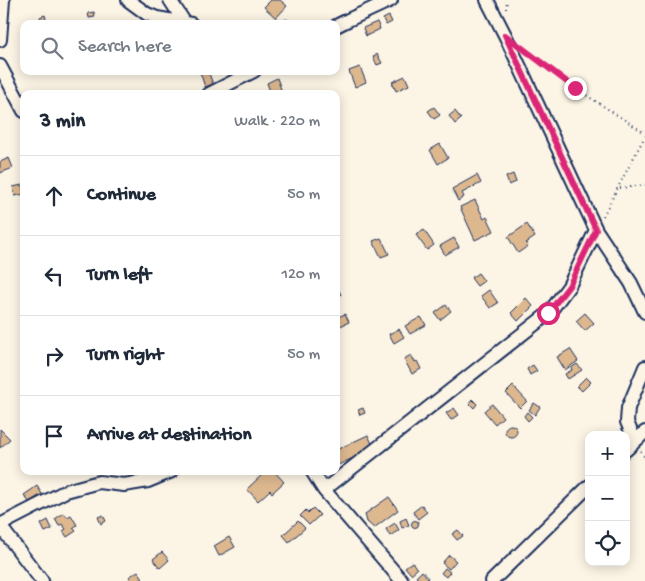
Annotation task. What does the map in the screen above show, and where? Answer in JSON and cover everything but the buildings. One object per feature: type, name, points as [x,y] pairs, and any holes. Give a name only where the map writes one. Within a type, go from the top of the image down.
[{"type":"street","points":[[0,40],[3,0]]},
{"type":"street","points":[[128,0],[147,14],[169,20]]},
{"type":"street","points":[[170,0],[186,20]]},
{"type":"street","points":[[340,24],[391,0]]},
{"type":"street","points":[[487,0],[596,230],[631,282],[645,312]]},
{"type":"street","points":[[0,66],[20,104]]},
{"type":"street","points":[[217,90],[245,75]]},
{"type":"street","points":[[324,490],[548,313],[569,286],[596,230]]},
{"type":"street","points":[[631,446],[627,422],[628,408],[645,367]]},
{"type":"street","points":[[631,446],[645,432]]},
{"type":"street","points":[[42,581],[0,525],[66,491],[99,482],[124,485],[148,481],[162,475]]},
{"type":"street","points":[[315,475],[324,490],[402,581]]},
{"type":"street","points":[[492,581],[585,490]]},
{"type":"path","points":[[520,47],[575,88],[645,135],[596,230]]},
{"type":"path","points":[[619,188],[645,185]]},
{"type":"route","points":[[548,313],[569,286],[596,230],[505,35],[575,88]]}]
